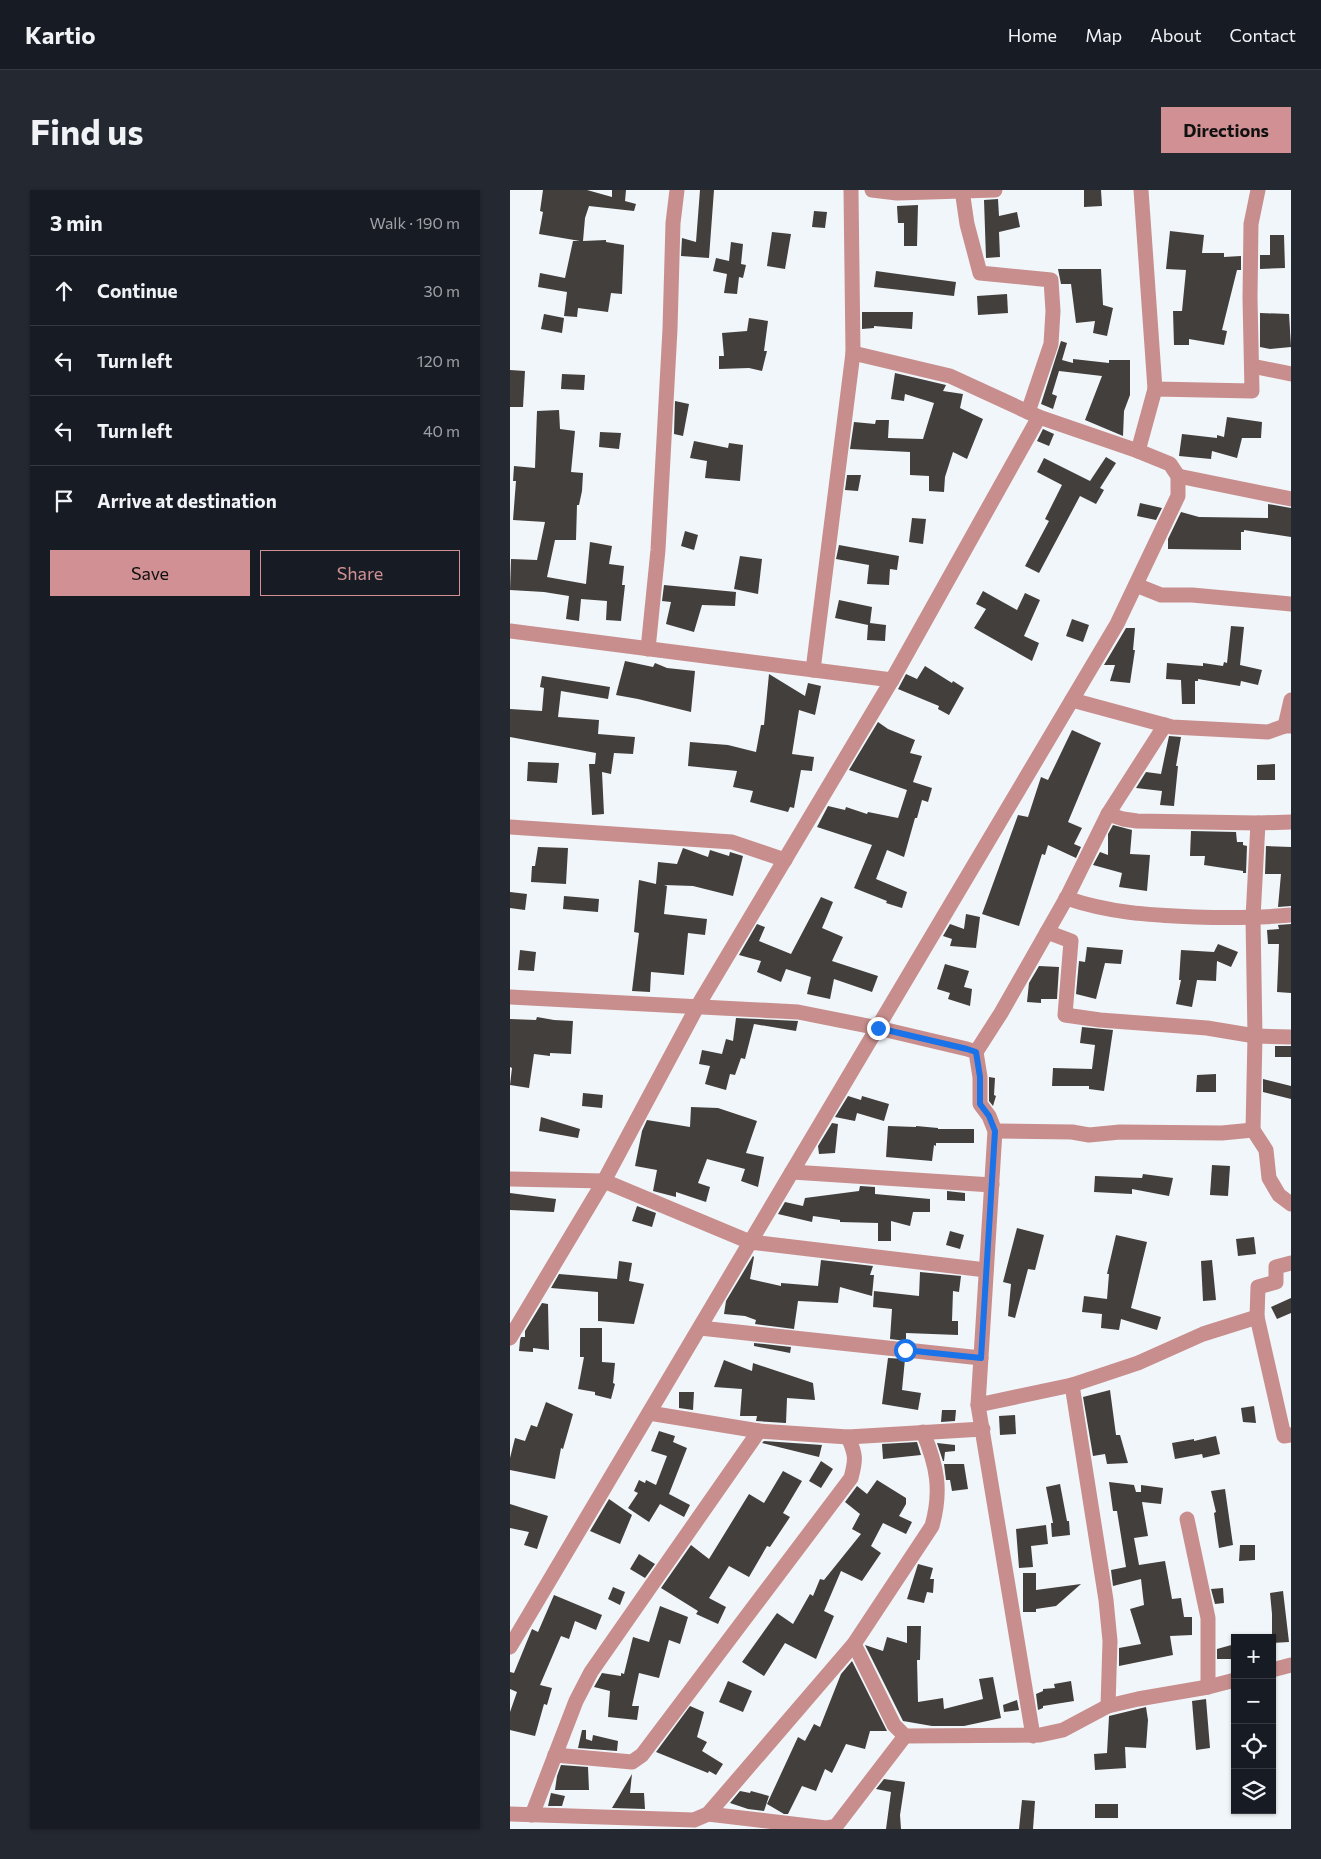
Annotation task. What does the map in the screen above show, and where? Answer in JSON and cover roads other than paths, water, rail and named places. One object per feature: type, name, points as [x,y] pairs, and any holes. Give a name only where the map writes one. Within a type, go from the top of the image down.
[{"type":"street","points":[[648,649],[658,550],[670,329],[673,223],[677,190]]},
{"type":"street","points":[[813,670],[854,353],[851,190]]},
{"type":"street","points":[[872,190],[896,193],[995,190]]},
{"type":"street","points":[[1138,451],[1155,389],[1141,190]]},
{"type":"street","points":[[1155,389],[1252,391],[1250,298],[1252,224],[1258,190]]},
{"type":"street","points":[[510,1338],[604,1181],[697,1007],[892,680],[1034,415],[1051,344],[1054,311],[1051,280],[980,273],[967,224],[962,191]]},
{"type":"street","points":[[510,1647],[1118,624],[1178,496],[1178,476],[1170,464],[1034,415],[950,376],[854,353]]},
{"type":"street","points":[[1252,366],[1291,374]]},
{"type":"street","points":[[1178,476],[1291,499]]},
{"type":"street","points":[[1136,585],[1161,595],[1192,595],[1291,604]]},
{"type":"street","points":[[510,631],[892,680]]},
{"type":"street","points":[[1072,700],[1172,727],[1268,732],[1288,726],[1291,700]]},
{"type":"street","points":[[1033,1736],[978,1405],[995,1131],[989,1116],[980,1104],[980,1077],[976,1052],[1001,1013],[1066,898],[1108,814],[1165,725]]},
{"type":"street","points":[[1108,814],[1137,821],[1291,822]]},
{"type":"street","points":[[1258,823],[1253,918],[1256,1036],[1253,1130],[1266,1150],[1269,1178],[1279,1195],[1291,1204]]},
{"type":"street","points":[[510,826],[732,842],[784,860]]},
{"type":"street","points":[[1066,898],[1091,907],[1140,915],[1253,918],[1291,915]]},
{"type":"street","points":[[1047,932],[1071,941],[1065,1015],[1100,1020],[1207,1028],[1256,1036],[1291,1037]]},
{"type":"street","points":[[510,997],[798,1012],[878,1028],[976,1052]]},
{"type":"street","points":[[995,1131],[1072,1132],[1089,1136],[1120,1132],[1222,1133],[1253,1130]]},
{"type":"street","points":[[792,1172],[992,1185]]},
{"type":"street","points":[[510,1179],[604,1181],[750,1242],[986,1270]]},
{"type":"street","points":[[1291,1263],[1276,1267],[1276,1282],[1258,1287],[1257,1317],[1284,1436],[1291,1435]]},
{"type":"street","points":[[978,1405],[1072,1385],[1138,1363],[1202,1334],[1257,1317]]},
{"type":"street","points":[[700,1328],[981,1358]]},
{"type":"street","points":[[1072,1385],[1106,1600],[1110,1641],[1108,1706]]},
{"type":"street","points":[[649,1413],[759,1431],[848,1437],[983,1429]]},
{"type":"street","points":[[532,1814],[576,1701],[592,1672],[759,1431]]},
{"type":"street","points":[[510,1814],[694,1820],[708,1814],[854,1644],[932,1526],[937,1506],[936,1478],[934,1458],[923,1432]]},
{"type":"street","points":[[555,1755],[632,1762],[642,1755],[851,1478],[856,1461],[848,1437]]},
{"type":"street","points":[[1187,1519],[1208,1618],[1208,1687]]},
{"type":"street","points":[[854,1644],[894,1725],[905,1736],[1033,1736],[1063,1730],[1108,1706],[1231,1681]]},
{"type":"street","points":[[1276,1669],[1291,1665]]},
{"type":"street","points":[[708,1814],[826,1828],[836,1826],[905,1736]]}]
